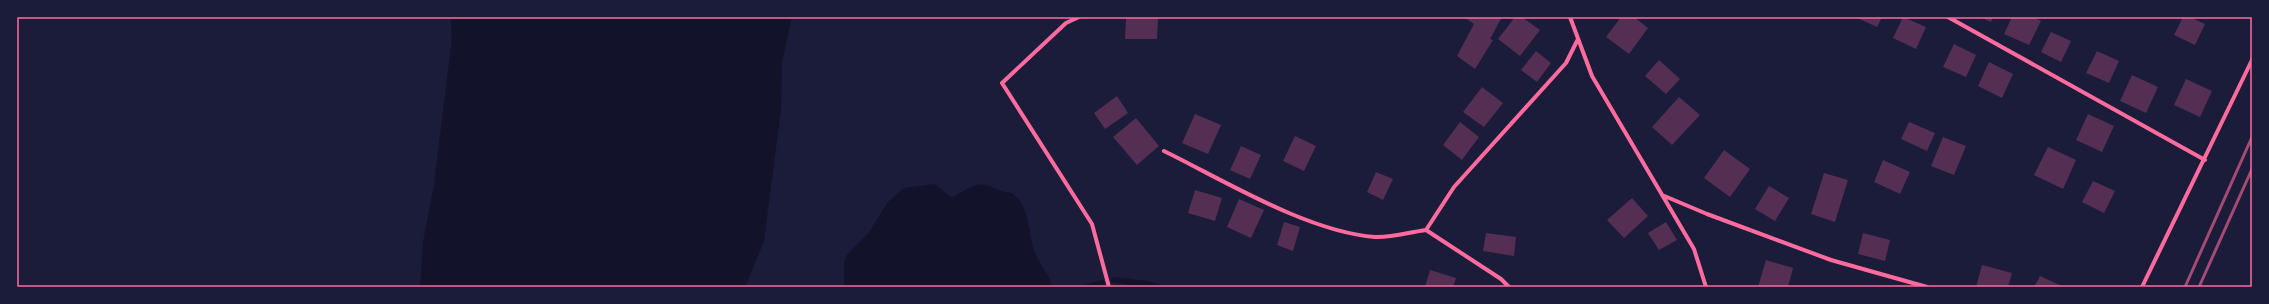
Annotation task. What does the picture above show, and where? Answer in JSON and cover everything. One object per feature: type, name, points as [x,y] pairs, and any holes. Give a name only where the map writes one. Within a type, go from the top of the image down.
[{"type":"street","points":[[1079,17],[1066,23],[1002,83],[1092,224],[1109,287]]},
{"type":"street","points":[[1570,17],[1592,76],[1694,249],[1706,287]]},
{"type":"street","points":[[1948,17],[2205,160]]},
{"type":"street","points":[[1426,230],[1454,187],[1566,63],[1578,39]]},
{"type":"street","points":[[2142,287],[2205,160],[2252,60]]},
{"type":"street","points":[[1164,151],[1270,204],[1326,228],[1376,237],[1426,230],[1501,279],[1509,287]]},
{"type":"street","points":[[1662,195],[1707,214],[1831,260],[1927,287]]},
{"type":"shaded area","points":[[451,17],[792,17],[782,62],[781,109],[764,241],[745,287],[420,287],[423,242],[434,185],[452,38]]},
{"type":"shaded area","points":[[935,184],[952,198],[975,186],[985,185],[1011,193],[1017,198],[1026,213],[1033,248],[1053,287],[844,287],[844,262],[847,255],[869,232],[888,202],[904,188]]},
{"type":"building","points":[[1464,17],[1502,17],[1490,39],[1493,40],[1475,69],[1457,56],[1474,24]]},
{"type":"building","points":[[1515,17],[1522,17],[1540,30],[1520,56],[1498,39]]},
{"type":"building","points":[[1621,17],[1634,17],[1648,28],[1629,54],[1606,37]]},
{"type":"building","points":[[1855,17],[1882,17],[1877,27]]},
{"type":"building","points":[[1903,17],[1926,27],[1916,49],[1893,38]]},
{"type":"building","points":[[1980,17],[1993,17],[1991,22]]},
{"type":"building","points":[[2012,17],[2033,17],[2041,21],[2029,45],[2004,34]]},
{"type":"building","points":[[2183,17],[2190,17],[2205,24],[2195,45],[2174,35]]},
{"type":"building","points":[[1126,18],[1158,18],[1157,39],[1125,39]]},
{"type":"building","points":[[2051,32],[2071,41],[2061,62],[2041,52]]},
{"type":"building","points":[[1954,44],[1976,55],[1966,77],[1943,67]]},
{"type":"building","points":[[1536,51],[1551,63],[1537,82],[1521,70]]},
{"type":"building","points":[[2097,51],[2119,61],[2109,83],[2086,73]]},
{"type":"building","points":[[1659,60],[1680,79],[1666,94],[1645,76]]},
{"type":"building","points":[[1989,62],[2013,74],[2002,98],[1978,86]]},
{"type":"building","points":[[2132,75],[2158,87],[2146,113],[2120,101]]},
{"type":"building","points":[[2186,79],[2212,91],[2200,117],[2174,105]]},
{"type":"building","points":[[1482,87],[1503,103],[1484,127],[1463,112]]},
{"type":"building","points":[[1117,96],[1128,113],[1105,129],[1094,113]]},
{"type":"building","points":[[1679,97],[1700,115],[1672,145],[1652,127]]},
{"type":"building","points":[[1195,114],[1221,125],[1208,154],[1182,143]]},
{"type":"building","points":[[2088,114],[2114,126],[2102,152],[2076,140]]},
{"type":"building","points":[[1136,118],[1159,146],[1137,165],[1113,137]]},
{"type":"building","points":[[1460,122],[1479,137],[1462,160],[1443,145]]},
{"type":"building","points":[[1909,122],[1935,133],[1927,151],[1901,139]]},
{"type":"building","points":[[1295,136],[1316,146],[1304,171],[1283,161]]},
{"type":"building","points":[[1943,137],[1966,146],[1954,175],[1931,166]]},
{"type":"building","points":[[1241,146],[1261,155],[1250,179],[1230,170]]},
{"type":"building","points":[[2048,147],[2076,160],[2063,189],[2034,175]]},
{"type":"building","points":[[1724,150],[1750,169],[1730,197],[1704,178]]},
{"type":"building","points":[[1883,160],[1910,172],[1900,194],[1874,182]]},
{"type":"building","points":[[1376,172],[1393,179],[1383,200],[1367,192]]},
{"type":"building","points":[[1824,173],[1848,180],[1835,222],[1811,214]]},
{"type":"building","points":[[2093,181],[2115,191],[2104,213],[2082,202]]},
{"type":"building","points":[[1769,186],[1789,198],[1775,221],[1755,209]]},
{"type":"building","points":[[1195,190],[1222,198],[1215,221],[1188,213]]},
{"type":"building","points":[[1632,198],[1648,216],[1624,238],[1607,220]]},
{"type":"building","points":[[1239,199],[1264,210],[1251,238],[1227,227]]},
{"type":"building","points":[[1284,222],[1300,227],[1293,251],[1277,245]]},
{"type":"building","points":[[1666,222],[1677,240],[1659,250],[1648,233]]},
{"type":"building","points":[[1486,233],[1516,237],[1514,256],[1483,251]]},
{"type":"building","points":[[1863,233],[1890,240],[1885,261],[1858,254]]},
{"type":"building","points":[[1766,260],[1793,268],[1788,287],[1758,287]]},
{"type":"building","points":[[1982,265],[2012,273],[2008,287],[1976,287]]},
{"type":"building","points":[[1430,270],[1456,278],[1453,287],[1425,287]]},
{"type":"building","points":[[2040,276],[2064,287],[2034,287]]},
{"type":"waterway","points":[[1114,280],[1150,284],[1157,287]]},
{"type":"waterway","points":[[1087,287],[1102,283]]},
{"type":"railway","points":[[2185,287],[2252,137]]},
{"type":"railway","points":[[2199,287],[2252,169]]}]
